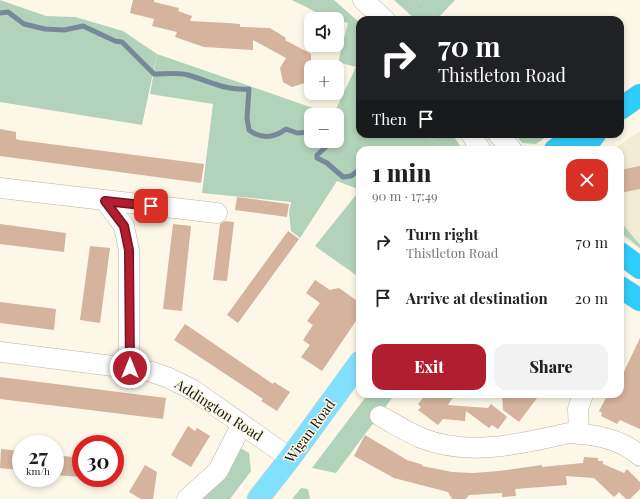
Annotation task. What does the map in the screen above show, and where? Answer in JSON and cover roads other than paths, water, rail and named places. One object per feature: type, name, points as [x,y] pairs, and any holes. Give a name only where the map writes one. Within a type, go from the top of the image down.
[{"type":"highway","points":[[624,106],[640,95]]},
{"type":"highway","points":[[561,146],[572,138]]},
{"type":"highway","points":[[624,256],[640,268]]},
{"type":"highway","points":[[624,289],[640,300]]},
{"type":"main road","name":"Wigan Road","points":[[258,499],[356,367]]},
{"type":"street","points":[[362,0],[380,16]]},
{"type":"street","points":[[502,138],[508,146]]},
{"type":"street","points":[[0,188],[217,213]]},
{"type":"street","points":[[105,201],[124,226],[129,250],[130,368]]},
{"type":"street","name":"Addington Road","points":[[0,352],[152,372],[181,384],[290,458]]},
{"type":"street","points":[[579,398],[579,434]]},
{"type":"street","points":[[380,416],[421,438],[449,445],[471,448],[499,448],[569,434],[579,434],[613,441],[627,447],[640,456]]},
{"type":"street","points":[[187,499],[218,471],[242,424]]},
{"type":"waterway","points":[[0,13],[8,12],[24,24],[45,29],[64,30],[83,26],[115,41],[122,42],[154,74],[184,74],[225,87],[249,89],[247,118],[249,130],[259,135],[268,137],[286,129],[297,133],[304,132]]},
{"type":"waterway","points":[[325,148],[317,155],[317,158],[327,163],[343,177],[351,176],[356,172]]}]
